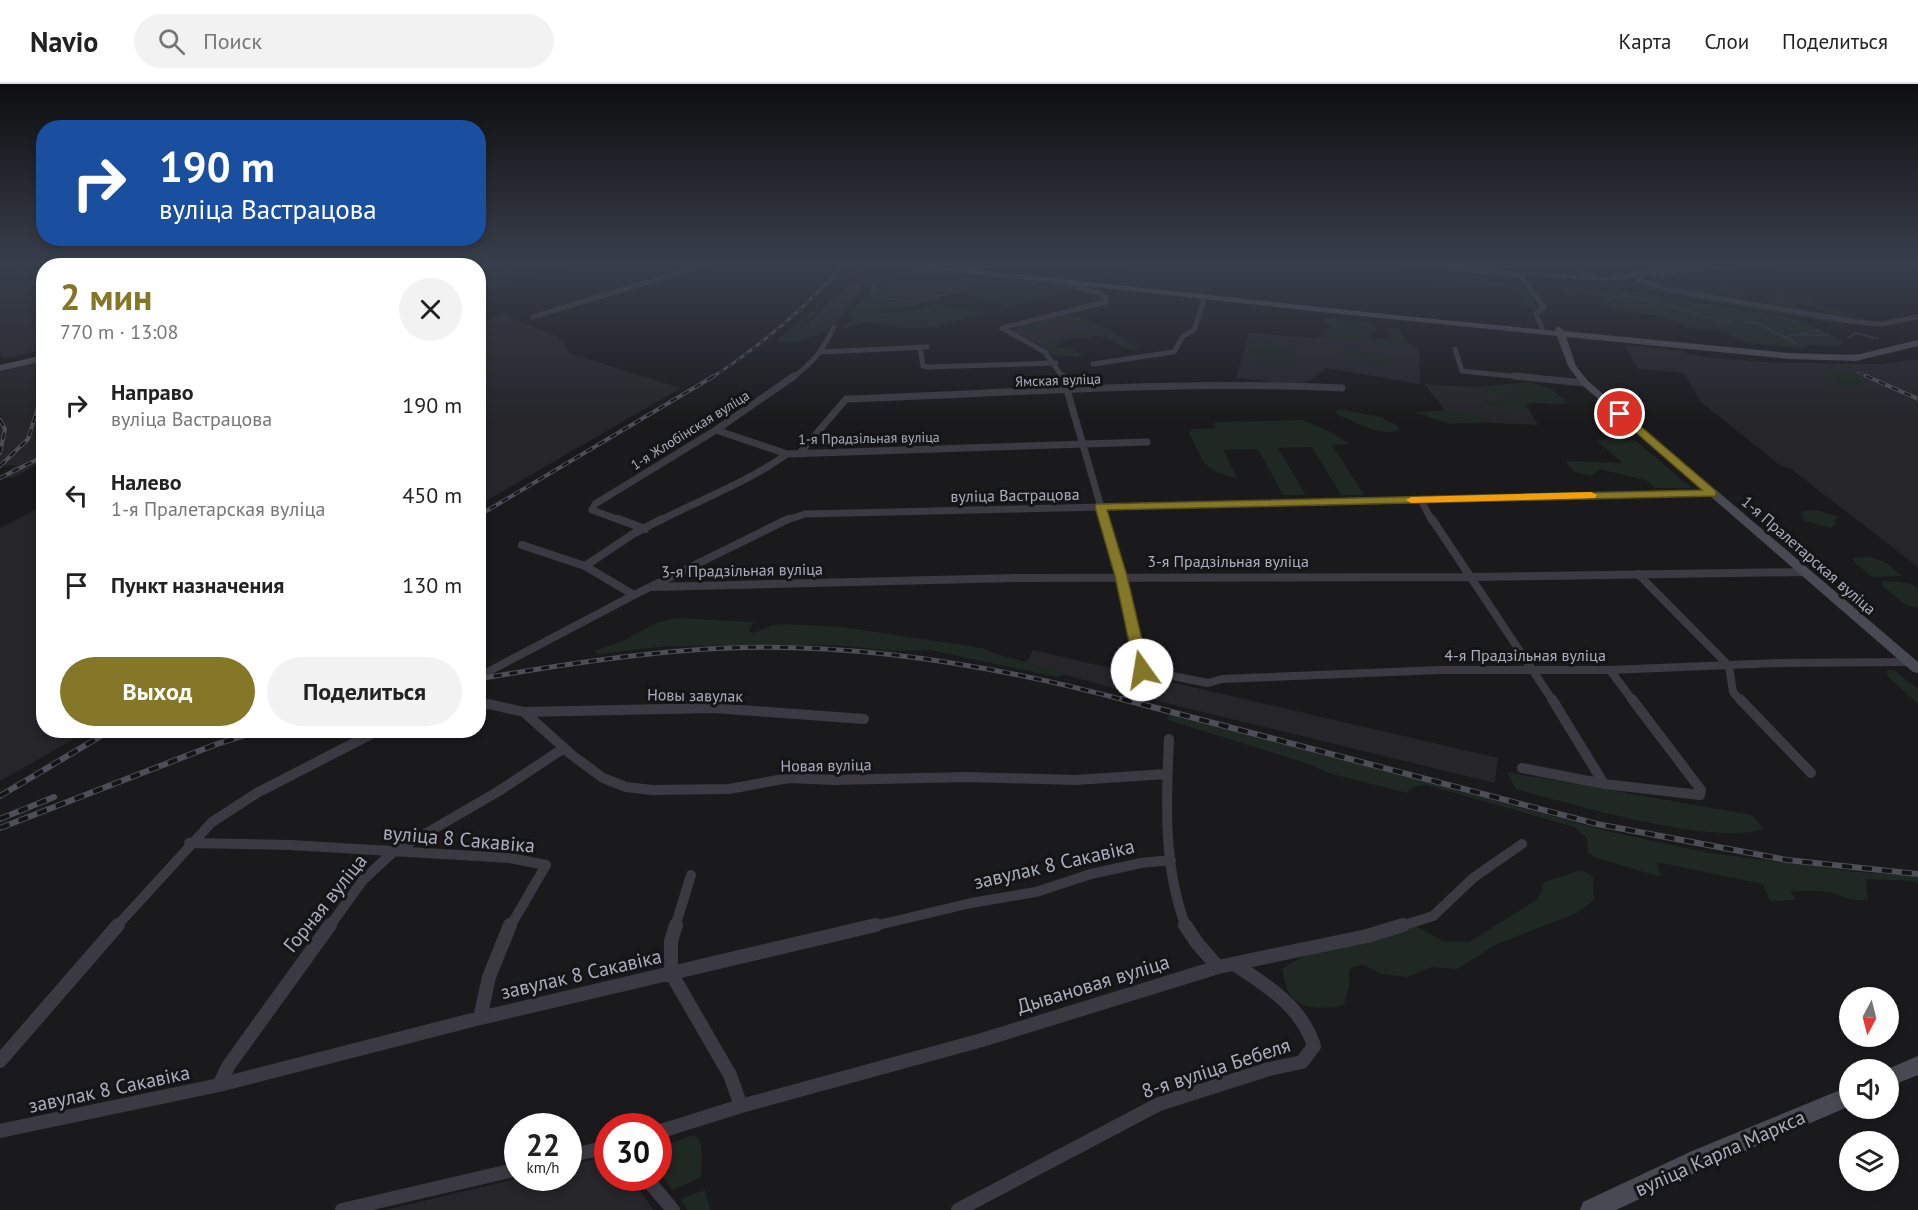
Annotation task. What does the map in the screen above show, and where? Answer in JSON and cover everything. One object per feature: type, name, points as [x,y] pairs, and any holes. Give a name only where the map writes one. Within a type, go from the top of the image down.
[{"type":"main road","points":[[1398,316],[1836,359],[1918,344]]},
{"type":"main road","points":[[1433,319],[1542,328],[1560,332]]},
{"type":"main road","name":"1-я Пралетарская вуліца","points":[[1560,332],[1572,366],[1585,383],[1914,666]]},
{"type":"main road","points":[[1707,346],[1833,353],[1914,336]]},
{"type":"main road","points":[[0,366],[36,358]]},
{"type":"main road","points":[[1899,1073],[1918,1065]]},
{"type":"main road","name":"вуліца Карла Маркса","points":[[1591,1210],[1692,1163],[1839,1101]]},
{"type":"street","points":[[1049,316],[1002,328],[1045,352],[1056,363],[1069,392],[1081,445],[1121,576]]},
{"type":"street","points":[[1093,364],[1174,352],[1183,336],[1194,330],[1199,316]]},
{"type":"street","points":[[1537,316],[1542,328]]},
{"type":"street","points":[[1819,316],[1881,324],[1918,317]]},
{"type":"street","name":"1-я Жлобінская вуліца","points":[[645,529],[592,510],[595,504],[716,430],[810,365],[822,352],[834,327]]},
{"type":"street","points":[[822,352],[923,347],[923,366],[928,367],[1056,363]]},
{"type":"street","points":[[1455,349],[1462,371],[1585,383]]},
{"type":"street","name":"Ямская вуліца","points":[[800,453],[846,399],[1248,385],[1342,388]]},
{"type":"street","points":[[716,430],[787,454]]},
{"type":"street","name":"1-я Прадзільная вуліца","points":[[585,566],[645,529],[722,489],[759,474],[787,454],[1147,442]]},
{"type":"street","name":"вуліца Вастрацова","points":[[486,673],[634,595],[786,520],[821,512],[1712,493]]},
{"type":"street","points":[[1421,500],[1442,538],[1533,669],[1604,784]]},
{"type":"street","points":[[522,545],[585,566],[634,595]]},
{"type":"street","name":"3-я Прадзільная вуліца","points":[[652,587],[1121,576],[1470,577],[1805,572]]},
{"type":"street","points":[[1638,574],[1729,666],[1733,692],[1811,773]]},
{"type":"street","name":"4-я Прадзільная вуліца","points":[[1121,576],[1142,670],[1208,683],[1222,679],[1533,669],[1610,670],[1778,663],[1914,666]]},
{"type":"street","points":[[1522,768],[1604,784],[1700,795],[1701,790],[1610,670]]},
{"type":"street","name":"Новая вуліца","points":[[486,705],[524,712],[564,748],[603,778],[626,787],[652,790],[729,789],[789,778],[1075,780],[1167,774]]},
{"type":"street","name":"Новы завулак","points":[[524,712],[714,708],[864,719]]},
{"type":"street","points":[[0,1061],[189,843],[226,812],[364,738]]},
{"type":"street","points":[[1168,739],[1167,774],[1171,860],[1180,914],[1187,931],[1218,967]]},
{"type":"street","name":"Горная вуліца","points":[[219,1085],[229,1065],[363,880],[392,853],[499,791],[564,748]]},
{"type":"street","name":"вуліца 8 Сакавіка","points":[[189,843],[290,845],[392,853],[510,858],[546,865],[521,904],[483,989],[480,1018]]},
{"type":"street","name":"Дывановая вуліца","points":[[672,1128],[741,1106],[982,1040],[1218,967],[1367,936],[1433,916],[1473,878],[1521,844]]},
{"type":"street","name":"завулак 8 Сакавіка","points":[[0,1131],[219,1085],[480,1018],[970,903],[1036,892],[1091,874],[1171,860]]},
{"type":"street","points":[[692,875],[671,941],[671,973],[730,1075],[741,1106]]},
{"type":"street","name":"8-я вуліца Бебеля","points":[[958,1210],[1159,1104],[1269,1069],[1302,1062],[1314,1046],[1310,1030],[1283,997],[1234,964]]},
{"type":"street","points":[[342,1210],[504,1171]]},
{"type":"street","points":[[657,1191],[673,1210]]},
{"type":"shaded area","points":[[0,316],[36,316],[36,352],[3,359],[0,355]]},
{"type":"shaded area","points":[[499,316],[507,316],[563,339],[569,353],[681,388],[486,501],[486,321]]},
{"type":"shaded area","points":[[808,316],[813,316],[806,321],[804,328],[828,328],[826,331],[797,343],[777,340]]},
{"type":"shaded area","points":[[816,316],[841,316],[828,329],[803,328]]},
{"type":"shaded area","points":[[846,316],[977,316],[934,327],[911,329],[867,322],[838,329],[858,317],[848,317],[839,323]]},
{"type":"shaded area","points":[[1052,316],[1077,317],[1099,324],[1139,349],[1127,348],[1098,336],[1091,336],[1093,340],[1071,337],[1056,346],[1061,348],[1074,346],[1075,350],[1082,355],[1080,357],[1053,355],[1042,347],[1057,337],[1091,330],[1064,321],[1028,324],[1040,329],[1031,331],[1022,330],[1018,326]]},
{"type":"shaded area","points":[[1062,316],[1071,316],[1104,330],[1044,347],[1012,330]]},
{"type":"shaded area","points":[[1655,316],[1779,316],[1797,320],[1844,342],[1837,346],[1808,345],[1805,348],[1746,343],[1721,331],[1697,330]]},
{"type":"shaded area","points":[[1791,316],[1829,318],[1846,325]]},
{"type":"shaded area","points":[[1832,316],[1852,316],[1869,321]]},
{"type":"shaded area","points":[[1329,318],[1368,322],[1375,326],[1376,331],[1368,337],[1382,340],[1392,339],[1385,328],[1400,328],[1406,341],[1401,346],[1325,338],[1321,335],[1329,333],[1325,330],[1330,327],[1323,320]]},
{"type":"shaded area","points":[[1249,333],[1313,338],[1323,336],[1323,333],[1405,341],[1419,349],[1420,384],[1327,368],[1311,380],[1292,384],[1236,378]]},
{"type":"shaded area","points":[[1252,341],[1297,347],[1294,365],[1248,360]]},
{"type":"shaded area","points":[[1625,345],[1686,351],[1688,354],[1712,358],[1781,363],[1881,364],[1918,359],[1918,567],[1791,469],[1781,466],[1700,401],[1684,373],[1638,369]]},
{"type":"shaded area","points":[[1343,350],[1377,354],[1389,361],[1380,366],[1354,357],[1352,362],[1339,362],[1337,360],[1345,355]]},
{"type":"shaded area","points":[[36,363],[36,465],[12,478],[0,477],[16,465],[0,466],[0,372]]},
{"type":"shaded area","points":[[1830,370],[1852,373],[1870,380],[1849,387],[1832,386],[1827,384],[1839,382],[1827,373]]},
{"type":"shaded area","points":[[1531,382],[1551,389],[1567,402],[1562,404],[1531,403],[1526,405],[1526,410],[1490,406],[1484,401],[1507,399],[1506,396],[1473,387]]},
{"type":"shaded area","points":[[1424,384],[1517,390],[1538,425],[1450,421],[1439,402]]},
{"type":"shaded area","points":[[1338,409],[1381,417],[1398,426],[1399,430],[1385,432],[1368,428],[1337,414],[1335,412]]},
{"type":"shaded area","points":[[1452,410],[1482,417],[1491,422],[1449,424],[1415,412]]},
{"type":"shaded area","points":[[1302,420],[1329,431],[1349,444],[1332,445],[1364,495],[1341,495],[1312,447],[1278,448],[1306,495],[1283,495],[1258,449],[1223,450],[1237,478],[1211,469],[1202,458],[1189,433],[1192,429],[1216,428],[1214,422]]},
{"type":"shaded area","points":[[1617,438],[1636,441],[1692,488],[1655,488],[1645,480],[1600,469],[1591,476],[1574,472],[1566,461],[1623,463],[1597,441]]},
{"type":"shaded area","points":[[36,510],[36,738],[76,738],[0,781],[0,528]]},
{"type":"shaded area","points":[[1817,510],[1839,517],[1834,521],[1837,524],[1831,528],[1805,521],[1802,515],[1804,511]]},
{"type":"shaded area","points":[[1870,557],[1885,562],[1902,576],[1872,577],[1855,563],[1853,558]]},
{"type":"shaded area","points":[[1883,581],[1906,583],[1918,589],[1918,608],[1906,605],[1882,586]]},
{"type":"shaded area","points":[[674,618],[754,622],[749,631],[754,633],[772,625],[785,624],[842,627],[983,648],[1065,674],[1057,677],[930,650],[893,651],[836,645],[667,646],[599,654],[594,651],[623,641],[656,623]]},
{"type":"shaded area","points":[[1033,650],[1498,758],[1495,783],[1178,706],[1026,664]]},
{"type":"shaded area","points":[[1886,670],[1894,670],[1918,689],[1918,704],[1888,677]]},
{"type":"shaded area","points":[[1169,713],[1611,832],[1710,853],[1856,872],[1918,876],[1918,884],[1913,881],[1866,879],[1868,899],[1864,900],[1851,900],[1825,892],[1790,891],[1796,900],[1770,901],[1763,884],[1657,862],[1661,877],[1594,857],[1588,852],[1587,838],[1574,827],[1427,785],[1416,786],[1407,793],[1325,772],[1312,765],[1168,720]]},
{"type":"shaded area","points":[[1507,772],[1752,815],[1763,829],[1740,833],[1711,832],[1677,828],[1605,813],[1516,789]]},
{"type":"shaded area","points":[[1581,870],[1593,876],[1594,900],[1577,913],[1497,944],[1457,969],[1431,967],[1407,977],[1382,974],[1363,964],[1349,969],[1349,986],[1344,1005],[1330,1007],[1306,1006],[1293,998],[1287,990],[1282,969],[1302,957],[1416,926],[1443,941],[1469,942],[1538,899],[1544,882]]},
{"type":"shaded area","points":[[693,1135],[699,1138],[702,1153],[701,1177],[672,1190],[672,1143]]},
{"type":"shaded area","points":[[594,1159],[594,1191],[641,1191],[653,1210],[385,1210],[504,1182],[504,1191],[582,1191],[582,1162]]},
{"type":"shaded area","points":[[705,1190],[710,1210],[687,1210],[681,1199]]},
{"type":"waterway","points":[[1702,316],[1730,323]]},
{"type":"waterway","points":[[1745,322],[1757,323],[1784,337]]},
{"type":"waterway","points":[[1784,337],[1820,330]]},
{"type":"waterway","points":[[1848,338],[1856,333],[1878,339]]},
{"type":"waterway","points":[[1801,335],[1829,335]]},
{"type":"waterway","points":[[1784,337],[1796,343]]},
{"type":"tram line","points":[[1392,316],[1812,357],[1862,355],[1918,341]]},
{"type":"tram line","points":[[0,367],[36,358]]},
{"type":"railway","points":[[713,377],[748,352],[792,316]]},
{"type":"railway","points":[[1859,373],[1870,378]]},
{"type":"railway","points":[[1866,376],[1918,399]]},
{"type":"railway","points":[[486,511],[713,377]]},
{"type":"railway","points":[[0,466],[28,439],[36,414]]},
{"type":"railway","points":[[0,420],[5,429],[0,453]]},
{"type":"railway","points":[[0,478],[36,460]]},
{"type":"railway","points":[[486,678],[592,661],[678,651],[760,647],[813,648],[920,658],[973,666],[1128,701]]},
{"type":"railway","points":[[1122,699],[1597,824],[1787,860],[1918,874]]},
{"type":"railway","points":[[0,796],[98,738]]},
{"type":"railway","points":[[0,828],[236,738]]},
{"type":"railway","points":[[0,819],[54,797]]},
{"type":"slow traffic","points":[[1411,500],[1591,495]]},
{"type":"route","points":[[1142,670],[1121,576],[1100,507],[1712,493],[1620,414]]}]
